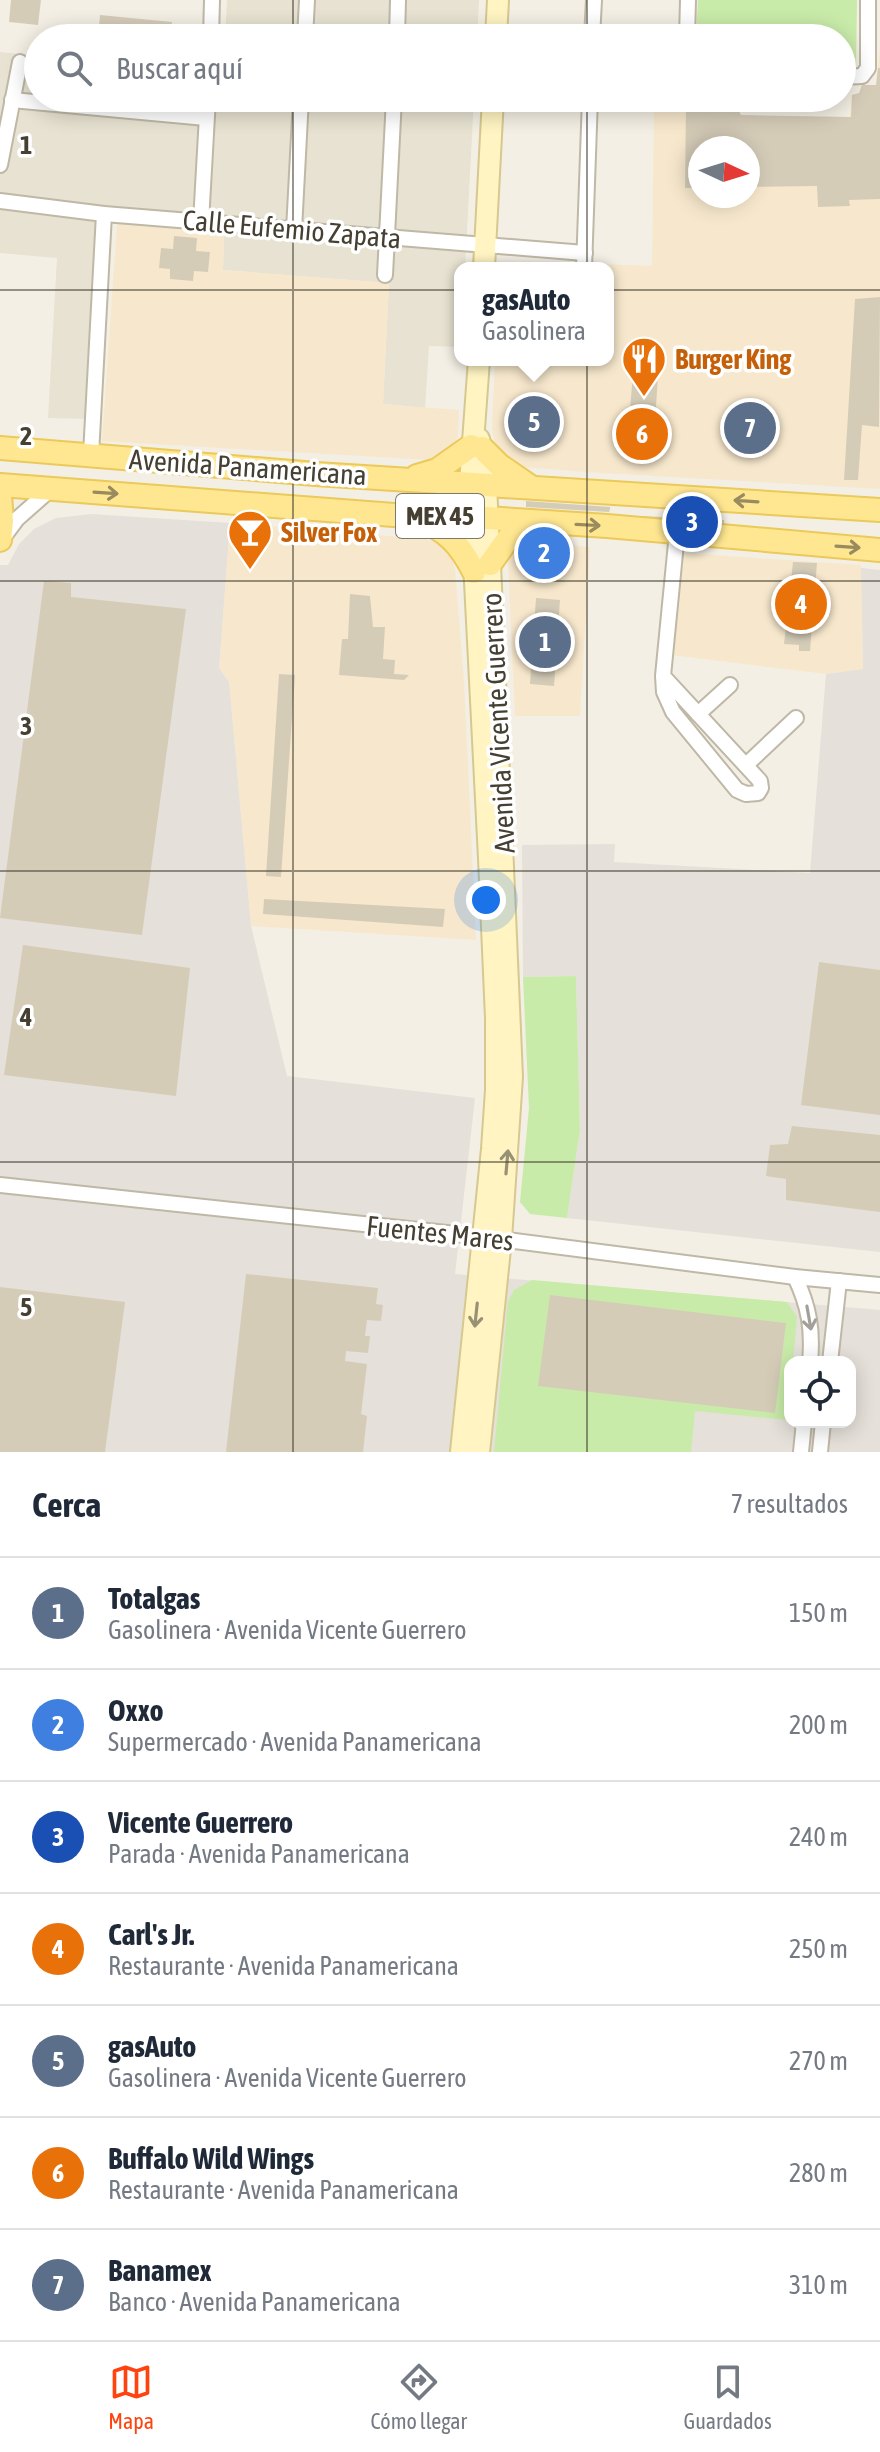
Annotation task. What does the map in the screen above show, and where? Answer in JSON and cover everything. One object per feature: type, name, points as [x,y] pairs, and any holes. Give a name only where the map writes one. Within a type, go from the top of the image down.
[{"type":"main road","points":[[497,24],[498,0]]},
{"type":"main road","points":[[484,262],[492,112]]},
{"type":"main road","name":"Avenida Vicente Guerrero","points":[[479,366],[476,439],[496,1018],[492,1238],[479,1452]]},
{"type":"main road","points":[[406,479],[437,470],[476,439],[499,465],[532,488]]},
{"type":"main road","name":"Avenida Panamericana","points":[[0,448],[316,474],[880,510]]},
{"type":"main road","points":[[45,452],[40,460],[45,488]]},
{"type":"main road","name":"Avenida Panamericana","points":[[0,485],[407,516],[480,517],[880,550]]},
{"type":"main road","points":[[0,495],[0,542]]},
{"type":"main road","points":[[407,516],[448,534],[482,568],[513,532],[530,521]]},
{"type":"main road","name":"Avenida Vicente Guerrero","points":[[461,1452],[492,1238]]},
{"type":"street","points":[[211,24],[212,0]]},
{"type":"street","points":[[306,24],[307,0]]},
{"type":"street","points":[[397,24],[398,0]]},
{"type":"street","points":[[593,24],[594,0]]},
{"type":"street","points":[[687,24],[688,0]]},
{"type":"street","points":[[856,76],[862,76],[868,68],[868,0]]},
{"type":"street","points":[[0,165],[20,62]]},
{"type":"street","points":[[12,100],[24,101]]},
{"type":"street","points":[[141,112],[206,118]]},
{"type":"street","points":[[201,222],[207,112]]},
{"type":"street","points":[[294,230],[300,112]]},
{"type":"street","points":[[385,275],[393,112]]},
{"type":"street","points":[[585,260],[590,112]]},
{"type":"street","name":"Calle Eufemio Zapata","points":[[0,201],[104,214],[485,244],[585,260]]},
{"type":"street","points":[[91,455],[104,214]]},
{"type":"street","points":[[0,542],[45,488]]},
{"type":"street","points":[[663,676],[760,781],[758,793],[746,794],[737,790],[673,712],[664,692],[663,676],[677,533]]},
{"type":"street","points":[[698,714],[730,685]]},
{"type":"street","points":[[746,765],[796,718]]},
{"type":"street","name":"Fuentes Mares","points":[[0,1185],[492,1238],[880,1285]]},
{"type":"street","points":[[795,1277],[806,1300],[812,1324],[810,1356]]},
{"type":"street","points":[[831,1356],[839,1281]]},
{"type":"street","points":[[801,1452],[803,1428]]},
{"type":"street","points":[[820,1452],[822,1428]]},
{"type":"shaded area","points":[[227,0],[479,0],[478,24],[226,24]]},
{"type":"shaded area","points":[[880,47],[880,489],[584,472],[523,467],[508,460],[496,447],[492,429],[495,366],[614,366],[614,265],[652,266],[654,112],[850,117],[850,112],[856,112],[856,94],[862,85],[876,85]]},
{"type":"shaded area","points":[[0,52],[24,55],[24,112],[473,112],[465,262],[454,262],[454,347],[429,346],[425,408],[383,404],[389,283],[223,270],[224,233],[96,222],[87,419],[48,418],[57,258],[0,253]]},
{"type":"shaded area","points":[[117,224],[224,233],[223,270],[389,283],[383,404],[459,410],[458,437],[453,446],[430,460],[102,441]]},
{"type":"shaded area","points":[[91,514],[230,523],[219,668],[229,682],[251,926],[287,1076],[475,1098],[455,1274],[880,1310],[880,1452],[0,1452],[0,565],[8,565],[19,544],[34,529],[56,518]]},
{"type":"shaded area","points":[[230,523],[427,539],[438,544],[452,559],[464,680],[476,940],[251,926],[229,682],[219,668]]},
{"type":"shaded area","points":[[525,542],[590,547],[580,716],[515,716],[508,562],[512,549]]},
{"type":"shaded area","points":[[685,553],[861,565],[863,669],[826,674],[671,655]]},
{"type":"shaded area","points":[[861,568],[880,570],[880,1252],[567,1218],[580,1130],[576,976],[523,977],[522,845],[615,844],[614,862],[810,873],[826,674],[863,669]]},
{"type":"green space","points":[[698,0],[857,0],[856,68],[856,24],[697,24]]},
{"type":"green space","points":[[576,976],[580,1130],[567,1218],[530,1214],[520,1202],[529,1108],[523,977]]},
{"type":"green space","points":[[532,1280],[787,1302],[797,1317],[794,1356],[784,1356],[784,1420],[695,1411],[691,1452],[494,1452],[508,1301],[514,1290]]},
{"type":"building","points":[[11,0],[41,0],[38,24],[9,22]]},
{"type":"building","points":[[100,15],[172,22],[172,24],[99,24]]},
{"type":"building","points":[[880,68],[880,199],[849,200],[850,206],[818,207],[817,186],[760,187],[760,136],[688,136],[688,188],[685,188],[686,112],[851,117],[851,112],[856,112],[856,94],[862,85],[876,85]]},
{"type":"building","points":[[174,236],[197,238],[196,251],[210,252],[208,272],[194,271],[193,281],[170,279],[170,269],[159,268],[161,248],[173,249]]},
{"type":"building","points":[[880,297],[879,427],[862,425],[858,480],[844,480],[855,299]]},
{"type":"building","name":"Burger King","points":[[633,374],[658,375],[655,422],[629,421]]},
{"type":"building","points":[[744,404],[760,404],[756,454],[742,452]]},
{"type":"building","points":[[628,423],[657,425],[656,446],[627,444]]},
{"type":"building","points":[[526,501],[610,509],[609,512],[526,507]]},
{"type":"building","points":[[642,516],[724,520],[724,527],[641,521]]},
{"type":"building","points":[[528,544],[562,546],[561,567],[532,566],[527,559]]},
{"type":"building","points":[[793,562],[817,563],[810,651],[799,651],[799,645],[784,644]]},
{"type":"building","points":[[44,581],[71,583],[71,597],[186,609],[142,935],[0,918]]},
{"type":"building","points":[[350,594],[370,596],[373,627],[385,627],[383,659],[395,660],[394,674],[409,675],[404,680],[339,675],[342,639],[348,639]]},
{"type":"building","points":[[536,598],[560,600],[554,686],[530,684]]},
{"type":"building","points":[[279,674],[295,675],[281,877],[266,876]]},
{"type":"building","points":[[264,899],[445,909],[443,927],[263,914]]},
{"type":"building","points":[[23,945],[190,968],[176,1096],[4,1075]]},
{"type":"building","points":[[819,962],[880,970],[880,1115],[801,1105]]},
{"type":"building","points":[[792,1126],[880,1135],[880,1212],[786,1200],[786,1179],[766,1176],[770,1145],[788,1144]]},
{"type":"building","points":[[246,1274],[378,1288],[376,1304],[383,1305],[381,1321],[367,1320],[365,1336],[370,1336],[368,1353],[346,1351],[345,1361],[367,1364],[361,1414],[367,1416],[363,1452],[226,1452]]},
{"type":"building","points":[[0,1287],[125,1302],[105,1452],[0,1452]]},
{"type":"building","points":[[550,1295],[786,1323],[775,1413],[538,1386]]},
{"type":"place","name":"Burger King","points":[[644,398]]},
{"type":"place","name":"gasAuto","points":[[534,422]]},
{"type":"place","name":"Banamex","points":[[750,428]]},
{"type":"place","name":"Buffalo Wild Wings","points":[[642,434]]},
{"type":"place","name":"Vicente Guerrero","points":[[692,522]]},
{"type":"place","name":"Oxxo","points":[[544,553]]},
{"type":"place","name":"Silver Fox","points":[[250,571]]},
{"type":"place","name":"Carl's Jr.","points":[[801,604]]},
{"type":"place","name":"Totalgas","points":[[545,642]]}]
